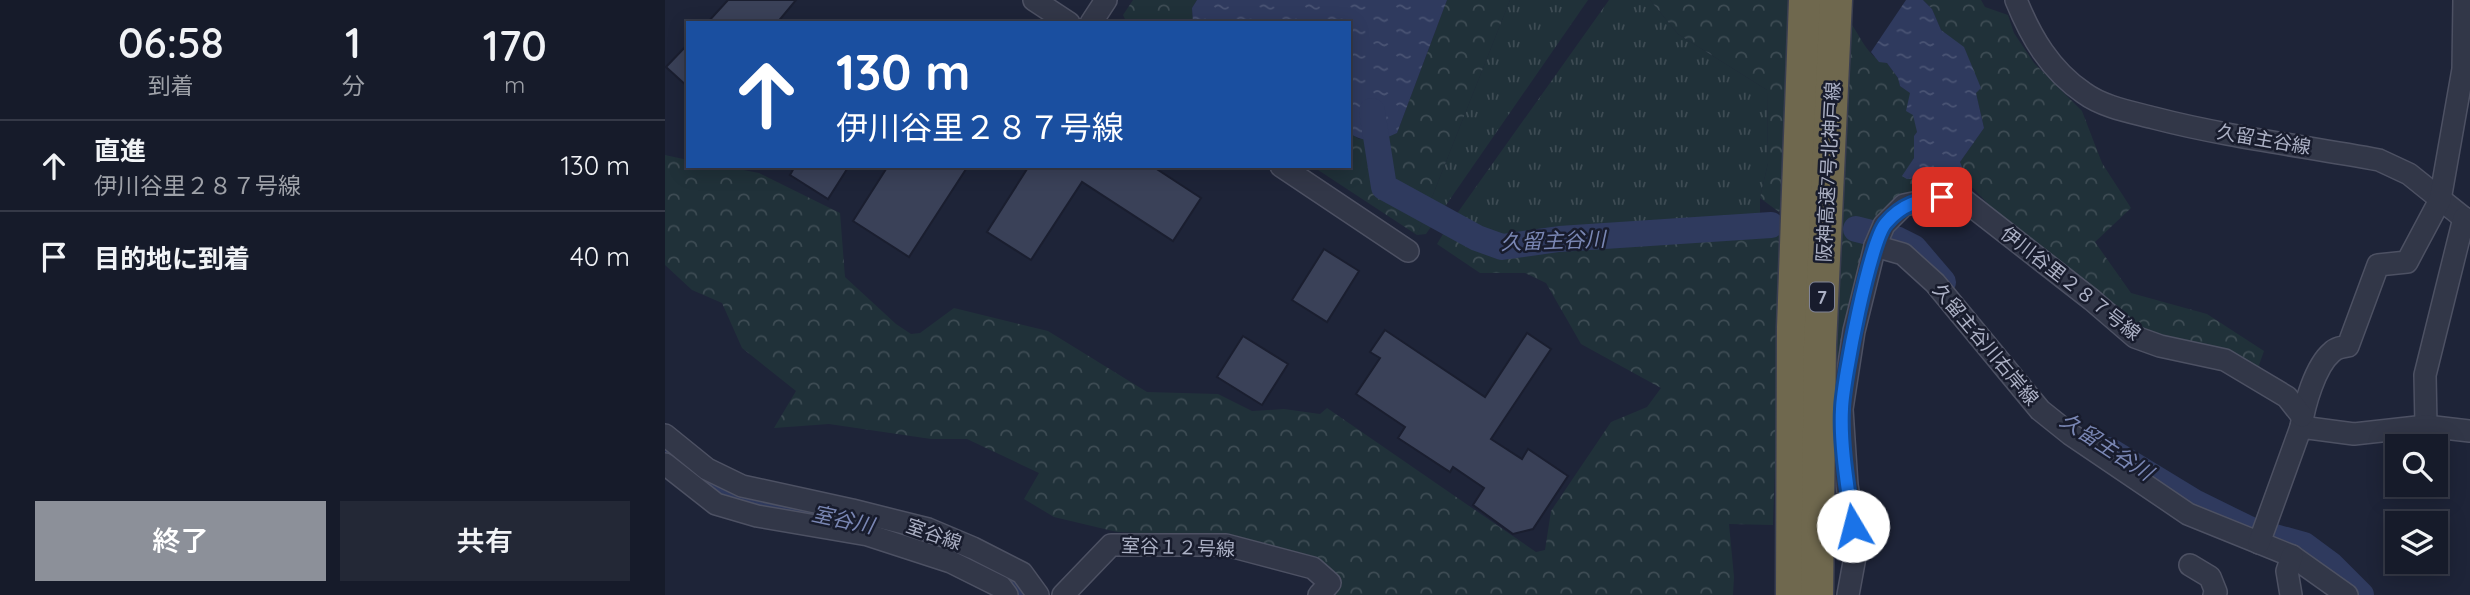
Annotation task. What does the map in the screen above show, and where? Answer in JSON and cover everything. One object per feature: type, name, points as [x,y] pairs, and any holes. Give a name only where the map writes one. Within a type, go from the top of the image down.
[{"type":"highway","name":"阪神高速7号北神戸線","points":[[1792,595],[1793,327],[1805,0]]},
{"type":"highway","name":"阪神高速7号北神戸線","points":[[1817,595],[1820,345],[1836,0]]},
{"type":"street","points":[[1034,0],[1066,21]]},
{"type":"street","points":[[1092,21],[1106,0]]},
{"type":"street","name":"久留主谷線","points":[[2016,0],[2026,25],[2052,66],[2085,94],[2121,109],[2185,125],[2379,160],[2409,174],[2467,220]]},
{"type":"street","points":[[2262,535],[2302,421],[2308,395],[2325,359],[2333,350],[2348,346],[2378,265],[2407,262],[2440,200],[2463,69],[2464,0]]},
{"type":"street","points":[[1284,168],[1408,251]]},
{"type":"street","name":"伊川谷里２８７号線","points":[[1878,238],[1904,205],[1942,197],[1960,197],[2135,337],[2160,346],[2225,360],[2287,397],[2302,421]]},
{"type":"street","points":[[2426,426],[2425,375],[2467,220]]},
{"type":"street","points":[[1848,595],[1857,547],[1847,485],[1842,409],[1854,331],[1878,238]]},
{"type":"street","name":"久留主谷川右岸線","points":[[1878,238],[1903,254],[1935,283],[2040,410],[2070,434],[2188,514],[2262,535],[2347,595]]},
{"type":"street","points":[[2302,421],[2354,434],[2426,426],[2470,431]]},
{"type":"street","name":"室谷線","points":[[665,435],[707,469],[742,486],[928,529],[973,548],[1021,573],[1038,595]]},
{"type":"street","points":[[665,464],[716,504],[757,516],[868,535],[951,562],[1001,587],[1007,595]]},
{"type":"street","name":"室谷１２号線","points":[[1063,595],[1111,545],[1226,545],[1314,568],[1330,583],[1319,595]]},
{"type":"street","points":[[2291,595],[2287,571],[2292,556]]},
{"type":"street","points":[[2190,565],[2210,577],[2216,592],[2214,595]]},
{"type":"green space","points":[[1133,0],[1197,0],[1192,8],[1193,21],[1126,21],[1123,15]]},
{"type":"green space","points":[[1447,0],[1510,0],[1417,235],[1315,168],[1351,168],[1351,134],[1359,139],[1397,133]]},
{"type":"green space","points":[[1510,0],[1588,0],[1426,234],[1417,235]]},
{"type":"green space","points":[[1609,0],[1650,0],[1678,34],[1767,90],[1768,163],[1760,198],[1760,217],[1677,219],[1503,237],[1492,236],[1479,230],[1468,244],[1446,229]]},
{"type":"green space","points":[[1650,0],[1789,0],[1783,203],[1779,212],[1760,198],[1768,163],[1767,90],[1678,34]]},
{"type":"green space","points":[[1923,0],[1981,0],[1985,7],[2008,15],[2014,33],[2034,63],[2082,111],[2102,163],[2131,208],[2095,242],[2131,293],[2207,314],[2264,351],[2259,365],[2264,375],[2141,335],[1991,207],[1973,188],[1912,192],[1872,222],[1830,390],[1852,25],[1871,53],[1887,63],[1898,78],[1900,86],[1910,92],[1917,132],[1914,136],[1914,158],[1903,176],[1964,173],[1960,162],[1984,128],[1976,93],[1980,88],[1964,48],[1941,30],[1932,9]]},
{"type":"green space","points":[[665,155],[686,160],[686,168],[733,168],[759,173],[840,213],[845,277],[896,324],[911,334],[920,333],[954,308],[1048,331],[1147,392],[1218,394],[1252,411],[1284,409],[1320,414],[1327,408],[1536,552],[1545,550],[1551,511],[1611,422],[1647,407],[1661,388],[1581,344],[1546,283],[1525,273],[1480,273],[1437,244],[1446,229],[1471,245],[1501,253],[1784,230],[1773,525],[1729,524],[1733,595],[1327,595],[1316,558],[1237,537],[1117,532],[1054,517],[1024,499],[1039,473],[967,439],[931,439],[829,424],[774,428],[796,391],[742,348],[722,303],[692,290],[665,265]]},
{"type":"water","points":[[1197,0],[1447,0],[1397,133],[1373,140],[1361,139],[1351,134],[1351,21],[1193,21],[1192,8]]},
{"type":"water","points":[[1906,0],[1923,0],[1932,9],[1941,30],[1964,47],[1981,88],[1976,93],[1984,128],[1960,162],[1965,174],[1907,179],[1902,176],[1914,158],[1914,136],[1917,132],[1913,115],[1906,111],[1910,93],[1900,86],[1898,78],[1887,63],[1879,62],[1871,52]]},
{"type":"building","points":[[728,0],[796,0],[779,21],[709,21]]},
{"type":"building","points":[[686,46],[686,85],[666,67]]},
{"type":"building","points":[[794,168],[848,168],[828,199],[790,175]]},
{"type":"building","points":[[887,168],[967,168],[909,257],[853,221]]},
{"type":"building","points":[[1028,168],[1155,168],[1201,198],[1173,241],[1082,182],[1031,260],[987,232]]},
{"type":"building","points":[[1324,249],[1359,271],[1327,322],[1292,300]]},
{"type":"building","points":[[1385,330],[1485,397],[1527,333],[1551,349],[1491,439],[1522,459],[1528,449],[1568,476],[1533,529],[1513,534],[1473,505],[1484,488],[1453,467],[1450,472],[1398,438],[1405,427],[1356,394],[1380,358],[1370,352]]},
{"type":"building","points":[[1243,336],[1288,364],[1262,405],[1217,377]]},
{"type":"waterway","name":"久留主谷川","points":[[1372,111],[1384,187],[1477,238],[1502,247],[1559,239],[1771,225]]},
{"type":"waterway","name":"久留主谷川","points":[[1856,229],[1896,239],[1914,248],[1943,282]]},
{"type":"waterway","name":"室谷川","points":[[665,450],[703,481],[734,499],[756,505],[836,516],[908,536],[984,568],[1021,595]]},
{"type":"waterway","name":"久留主谷川","points":[[2109,450],[2196,503],[2253,531],[2304,545],[2331,565],[2361,595]]},
{"type":"route","points":[[1853,526],[1847,485],[1842,409],[1854,331],[1875,246],[1884,225],[1904,205],[1942,197]]}]
